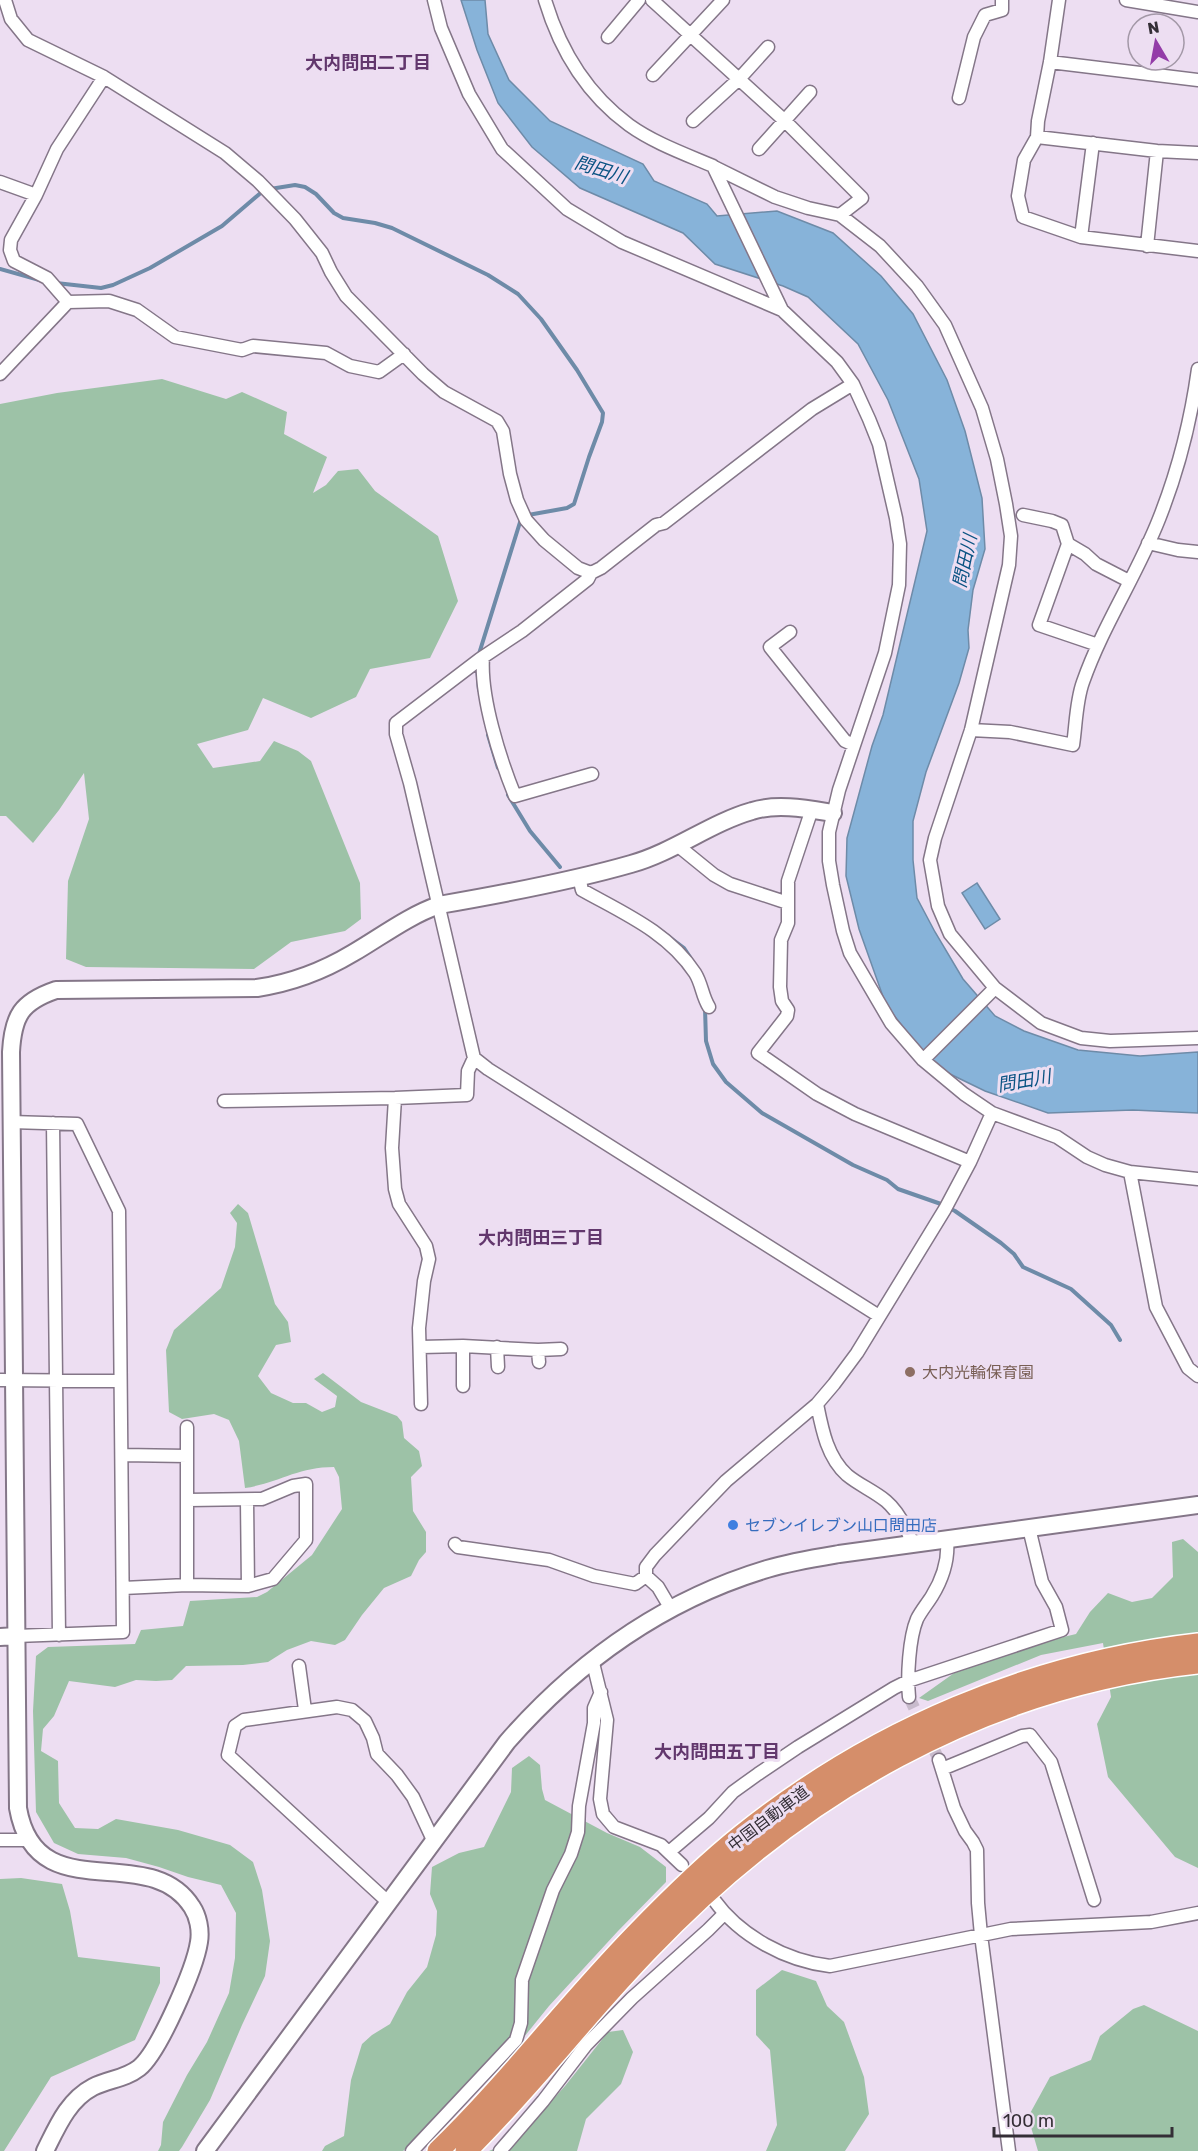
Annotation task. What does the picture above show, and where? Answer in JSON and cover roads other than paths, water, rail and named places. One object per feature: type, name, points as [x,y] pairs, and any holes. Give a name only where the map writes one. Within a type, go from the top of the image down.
[{"type":"highway","name":"中国自動車道","points":[[438,2151],[469,2121],[634,1935],[740,1836],[824,1776],[924,1721],[997,1691],[1046,1674],[1104,1659],[1198,1644]]},
{"type":"highway","name":"中国自動車道","points":[[466,2151],[534,2079],[648,1949],[702,1895],[793,1820],[875,1768],[931,1739],[993,1713],[1049,1694],[1102,1680],[1198,1663]]},
{"type":"street","points":[[5,0],[11,19],[28,40],[104,76],[225,153],[266,189],[295,219],[322,253],[346,296],[423,374],[444,392],[497,421],[503,431],[510,474],[524,516],[544,540],[578,568],[591,573]]},
{"type":"street","points":[[434,0],[441,28],[469,94],[502,149],[567,209],[622,242],[779,306]]},
{"type":"street","points":[[545,0],[561,43],[579,74],[603,103],[630,126],[715,171],[775,197],[840,215],[880,246],[917,286],[945,325],[982,408],[997,459],[1011,536],[1009,565],[970,730],[930,860],[938,906],[950,934],[995,988],[1041,1023],[1081,1038],[1110,1041],[1198,1038]]},
{"type":"street","points":[[608,37],[639,0]]},
{"type":"street","points":[[652,0],[740,78],[862,198],[840,215]]},
{"type":"street","points":[[653,75],[693,35],[723,0]]},
{"type":"street","points":[[959,98],[974,37],[985,15],[1002,10],[1002,0]]},
{"type":"street","points":[[1059,0],[1037,137],[1024,160],[1018,196],[1023,217],[1081,237],[1198,251]]},
{"type":"street","points":[[1126,0],[1198,12]]},
{"type":"street","points":[[693,121],[740,78],[768,47]]},
{"type":"street","points":[[1050,62],[1198,80]]},
{"type":"street","points":[[68,302],[51,282],[14,261],[10,250],[11,240],[36,195],[57,149],[104,76]]},
{"type":"street","points":[[759,149],[810,92]]},
{"type":"street","points":[[1037,137],[1157,151],[1198,153]]},
{"type":"street","points":[[1081,237],[1093,143]]},
{"type":"street","points":[[1147,246],[1157,151]]},
{"type":"street","points":[[715,171],[779,306],[837,362],[853,384],[879,444],[896,518],[901,562],[899,585],[885,653],[854,745],[829,832],[829,861],[840,920],[850,953],[891,1023],[924,1059],[964,1094],[992,1113],[1057,1137],[1105,1165],[1130,1172],[1198,1179]]},
{"type":"street","points":[[0,182],[36,195]]},
{"type":"street","points":[[0,374],[68,302],[109,301],[137,310],[175,338],[242,350],[253,346],[326,353],[350,366],[379,372],[404,354]]},
{"type":"street","points":[[970,730],[1010,732],[1073,745],[1082,684],[1098,645],[1148,543],[1171,486],[1194,398],[1198,369]]},
{"type":"street","points":[[853,384],[812,409],[664,523],[656,525],[601,568],[591,573],[588,579],[522,631],[396,723],[396,734],[410,783],[474,1058],[488,1070],[879,1316]]},
{"type":"street","points":[[1023,515],[1062,525],[1068,544],[1039,625],[1098,645]]},
{"type":"street","points":[[1148,543],[1198,552]]},
{"type":"street","points":[[1068,544],[1096,564],[1129,581]]},
{"type":"street","points":[[790,632],[770,646],[845,741],[854,745]]},
{"type":"street","points":[[478,661],[495,738],[515,796],[592,774]]},
{"type":"street","points":[[45,2151],[64,2114],[72,2104],[94,2086],[129,2075],[150,2056],[196,1960],[200,1938],[194,1910],[185,1897],[167,1883],[146,1877],[52,1862],[39,1853],[28,1840],[21,1825],[18,1808],[8,1636],[6,1122],[12,1034],[18,1018],[25,1007],[36,997],[56,990],[256,988],[279,985],[306,977],[351,954],[420,912],[439,905],[579,877],[648,858],[753,810],[778,807],[833,813]]},
{"type":"street","points":[[812,809],[788,880],[788,923],[780,945],[780,987],[782,1001],[788,1010],[787,1016],[758,1053],[836,1104],[970,1162]]},
{"type":"street","points":[[679,844],[714,875],[730,884],[788,903]]},
{"type":"street","points":[[579,877],[582,890],[660,934],[673,945],[696,975],[703,998],[710,1007]]},
{"type":"street","points":[[924,1059],[995,988]]},
{"type":"street","points":[[224,1101],[467,1095],[468,1071],[474,1058]]},
{"type":"street","points":[[395,1098],[393,1148],[395,1189],[399,1204],[426,1246],[429,1259],[420,1317],[421,1404]]},
{"type":"street","points":[[671,1609],[658,1587],[646,1576],[646,1567],[726,1481],[816,1404],[857,1353],[947,1206],[992,1113]]},
{"type":"street","points":[[6,1122],[77,1124],[119,1211],[123,1588],[123,1632],[8,1636]]},
{"type":"street","points":[[53,1123],[59,1635]]},
{"type":"street","points":[[1130,1172],[1156,1307],[1188,1368],[1198,1376]]},
{"type":"street","points":[[463,1346],[463,1386]]},
{"type":"street","points":[[421,1347],[497,1347],[539,1356],[561,1349]]},
{"type":"street","points":[[497,1347],[498,1367]]},
{"type":"street","points":[[7,1380],[120,1381]]},
{"type":"street","points":[[816,1404],[828,1447],[838,1464],[847,1475],[888,1502],[905,1524],[913,1544]]},
{"type":"street","points":[[187,1426],[187,1585]]},
{"type":"street","points":[[122,1455],[187,1456]]},
{"type":"street","points":[[123,1588],[187,1585],[248,1586],[273,1579],[306,1540],[306,1484],[293,1486],[262,1499],[188,1500]]},
{"type":"street","points":[[247,1500],[248,1586]]},
{"type":"street","points":[[206,2151],[507,1742],[529,1716],[592,1659],[617,1641],[671,1609],[735,1580],[768,1569],[838,1554],[1198,1505]]},
{"type":"street","points":[[669,1852],[709,1818],[733,1792],[758,1774],[807,1741],[908,1681],[1062,1630],[1056,1607],[1042,1582],[1029,1528]]},
{"type":"street","points":[[909,1697],[908,1681],[913,1634],[918,1617],[934,1593],[945,1569],[948,1554],[947,1539]]},
{"type":"street","points":[[454,1544],[458,1547],[549,1560],[588,1574],[635,1584],[646,1576]]},
{"type":"street","points":[[592,1659],[607,1720],[600,1799],[603,1814],[614,1827],[661,1845],[682,1865]]},
{"type":"street","points":[[299,1666],[305,1710]]},
{"type":"street","points":[[412,2151],[516,2040],[521,2023],[522,1980],[554,1890],[571,1854],[578,1832],[579,1806],[594,1723],[594,1708],[601,1692]]},
{"type":"street","points":[[388,1902],[228,1755],[235,1726],[244,1720],[305,1710],[338,1707],[352,1710],[365,1721],[373,1737],[377,1754],[397,1775],[413,1797],[433,1840]]},
{"type":"street","points":[[1009,2151],[981,1935],[977,1850],[954,1808],[941,1765],[1030,1735],[1051,1762],[1094,1900]]},
{"type":"street","points":[[0,1840],[28,1840]]},
{"type":"street","points":[[714,1900],[724,1914],[756,1940],[810,1964],[830,1966],[1011,1929],[1151,1922],[1198,1913]]},
{"type":"street","points":[[500,2151],[543,2101],[586,2045],[632,1998],[724,1914]]},
{"type":"water","name":"問田川","points":[[461,0],[485,0],[488,34],[509,80],[550,121],[643,164],[654,181],[707,204],[717,216],[777,211],[833,233],[881,276],[913,314],[947,380],[965,431],[982,498],[985,549],[973,590],[968,630],[969,648],[959,683],[926,772],[913,821],[913,860],[917,898],[963,979],[995,1016],[1024,1031],[1078,1050],[1140,1056],[1198,1052],[1198,1113],[1133,1110],[1048,1113],[985,1091],[948,1073],[920,1049],[886,1005],[859,929],[846,876],[847,838],[872,746],[883,715],[927,531],[919,479],[888,400],[858,344],[808,297],[783,286],[715,264],[683,233],[580,188],[532,147],[498,103],[477,50]]},
{"type":"water","points":[[977,883],[1000,919],[985,929],[962,893]]},
{"type":"waterway","points":[[270,189],[295,185],[305,187],[316,194],[334,213],[343,218],[392,228],[488,275],[518,294],[541,319],[577,370],[603,413],[574,504],[567,508],[528,515]]},
{"type":"waterway","points":[[56,283],[101,288],[113,285],[150,268],[222,226],[263,191]]},
{"type":"waterway","points":[[0,269],[43,281]]},
{"type":"waterway","points":[[478,657],[521,519]]},
{"type":"waterway","points":[[477,665],[479,690]]},
{"type":"waterway","points":[[488,735],[498,768]]},
{"type":"waterway","points":[[508,795],[530,831],[560,867]]},
{"type":"waterway","points":[[660,930],[684,948],[690,957]]},
{"type":"waterway","points":[[705,1008],[706,1041],[713,1064],[726,1082],[762,1113],[853,1165],[887,1180],[898,1189],[955,1211],[1001,1243],[1014,1254],[1023,1267],[1071,1289],[1111,1325],[1120,1340]]},
{"type":"tunnel","points":[[909,1697],[939,1760]]},
{"type":"place","name":"大内光輪保育園","points":[[910,1372]]},
{"type":"place","name":"セブンイレブン山口問田店","points":[[733,1525]]},
{"type":"district","name":"大内問田二丁目","points":[[368,63]]},
{"type":"district","name":"大内問田三丁目","points":[[541,1238]]},
{"type":"district","name":"大内問田五丁目","points":[[717,1752]]}]
